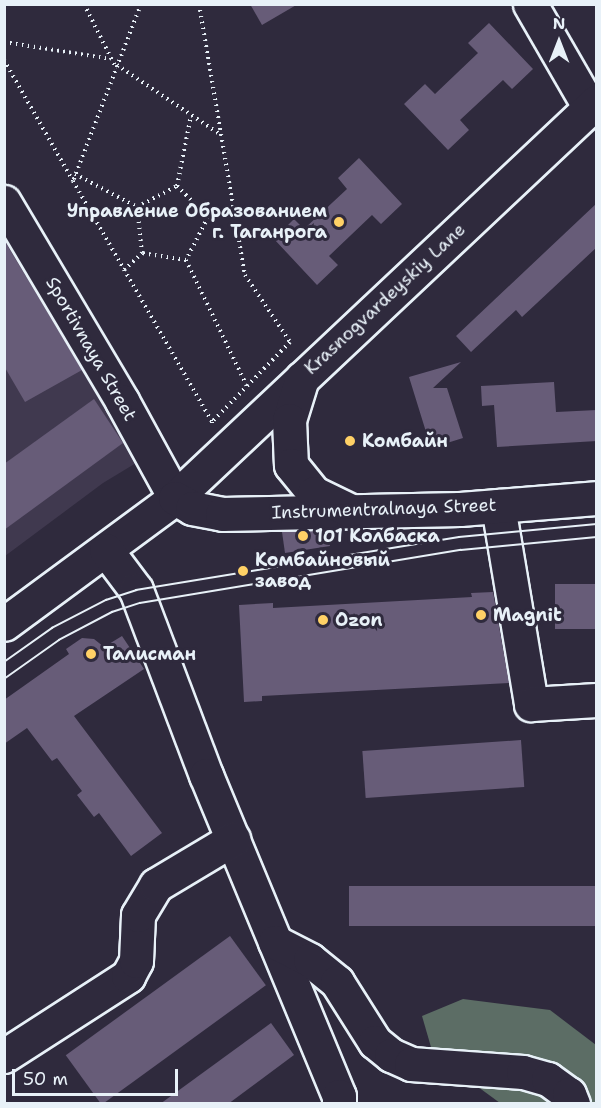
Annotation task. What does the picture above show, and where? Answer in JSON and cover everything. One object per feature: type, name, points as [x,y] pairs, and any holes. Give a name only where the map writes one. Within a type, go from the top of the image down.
[{"type":"main road","points":[[530,4],[593,105]]},
{"type":"main road","name":"Krasnogvardeyskiy Lane","points":[[4,624],[175,498],[593,105]]},
{"type":"main road","name":"Sportivnaya Street","points":[[4,201],[122,401],[175,498]]},
{"type":"main road","points":[[303,376],[290,420],[291,465],[314,493],[352,511]]},
{"type":"main road","name":"Instrumentralnaya Street","points":[[175,498],[192,508],[222,514],[498,506],[597,498]]},
{"type":"main road","points":[[498,506],[531,704],[597,700]]},
{"type":"main road","points":[[106,550],[136,590],[233,839],[339,1096],[339,1104]]},
{"type":"main road","points":[[4,1056],[128,976],[136,961],[138,915],[156,885],[233,839]]},
{"type":"main road","points":[[275,942],[310,960],[337,982],[375,1042],[391,1055],[411,1064],[523,1072],[548,1079],[569,1094],[573,1104]]},
{"type":"path","points":[[84,4],[117,67],[221,135]]},
{"type":"path","points":[[73,182],[141,4]]},
{"type":"path","points":[[199,4],[245,274],[290,342],[212,422]]},
{"type":"path","points":[[4,42],[111,59]]},
{"type":"path","points":[[4,60],[212,422],[214,461]]},
{"type":"path","points":[[177,186],[191,115]]},
{"type":"path","points":[[75,174],[137,207]]},
{"type":"path","points":[[137,207],[177,186]]},
{"type":"path","points":[[177,186],[208,218]]},
{"type":"path","points":[[137,207],[142,253]]},
{"type":"path","points":[[208,218],[234,213]]},
{"type":"path","points":[[186,260],[208,218]]},
{"type":"path","points":[[124,270],[142,253]]},
{"type":"path","points":[[142,253],[186,260]]},
{"type":"path","points":[[186,260],[247,387]]},
{"type":"shaded area","points":[[4,229],[146,457],[103,483],[5,556]]},
{"type":"green space","points":[[463,999],[550,1010],[596,1045],[596,1103],[500,1103],[433,1054],[422,1016]]},
{"type":"building","points":[[250,4],[298,4],[262,25]]},
{"type":"building","points":[[489,23],[533,69],[512,89],[503,80],[460,120],[469,130],[448,150],[404,104],[425,84],[435,94],[478,53],[468,43]]},
{"type":"building","name":"Управление Образованием г. Таганрога","points":[[359,158],[402,204],[381,224],[372,215],[329,256],[338,265],[317,285],[274,239],[294,219],[304,229],[347,189],[338,178]]},
{"type":"building","points":[[597,203],[597,247],[522,317],[516,310],[471,352],[456,336]]},
{"type":"building","points":[[4,240],[82,370],[25,402],[4,366]]},
{"type":"building","points":[[461,362],[433,388],[447,388],[463,438],[431,448],[409,377]]},
{"type":"building","points":[[554,382],[556,412],[597,410],[597,441],[497,447],[494,405],[482,406],[481,386]]},
{"type":"building","points":[[94,399],[123,443],[4,530],[4,464]]},
{"type":"building","points":[[327,531],[330,546],[285,553],[282,532]]},
{"type":"building","points":[[555,584],[596,584],[596,629],[555,629]]},
{"type":"building","points":[[493,592],[509,683],[262,696],[262,701],[244,702],[239,605],[273,603],[273,608],[472,597],[471,593]]},
{"type":"building","points":[[122,636],[144,669],[74,716],[162,833],[131,856],[99,813],[94,817],[77,795],[82,791],[57,758],[52,761],[27,728],[4,744],[4,700],[69,654],[66,649],[82,638],[94,639],[104,647]]},
{"type":"building","points":[[521,740],[524,787],[366,798],[362,751]]},
{"type":"building","points":[[349,886],[596,886],[596,926],[349,926]]},
{"type":"building","points":[[230,936],[266,985],[103,1104],[66,1055]]},
{"type":"building","points":[[271,1023],[294,1055],[228,1104],[160,1104]]},
{"type":"tram line","points":[[4,662],[52,628],[106,600],[136,590],[459,537],[596,524]]},
{"type":"tram line","points":[[4,679],[59,640],[112,612],[140,603],[461,550],[596,537]]},
{"type":"place","name":"Управление Образованием г. Таганрога","points":[[339,222]]},
{"type":"place","name":"Комбайн","points":[[350,441]]},
{"type":"place","name":"101 Колбаска","points":[[303,536]]},
{"type":"place","name":"Комбайновый завод","points":[[243,571]]},
{"type":"place","name":"Magnit","points":[[481,615]]},
{"type":"place","name":"Ozon","points":[[323,620]]},
{"type":"place","name":"Талисман","points":[[91,654]]}]
